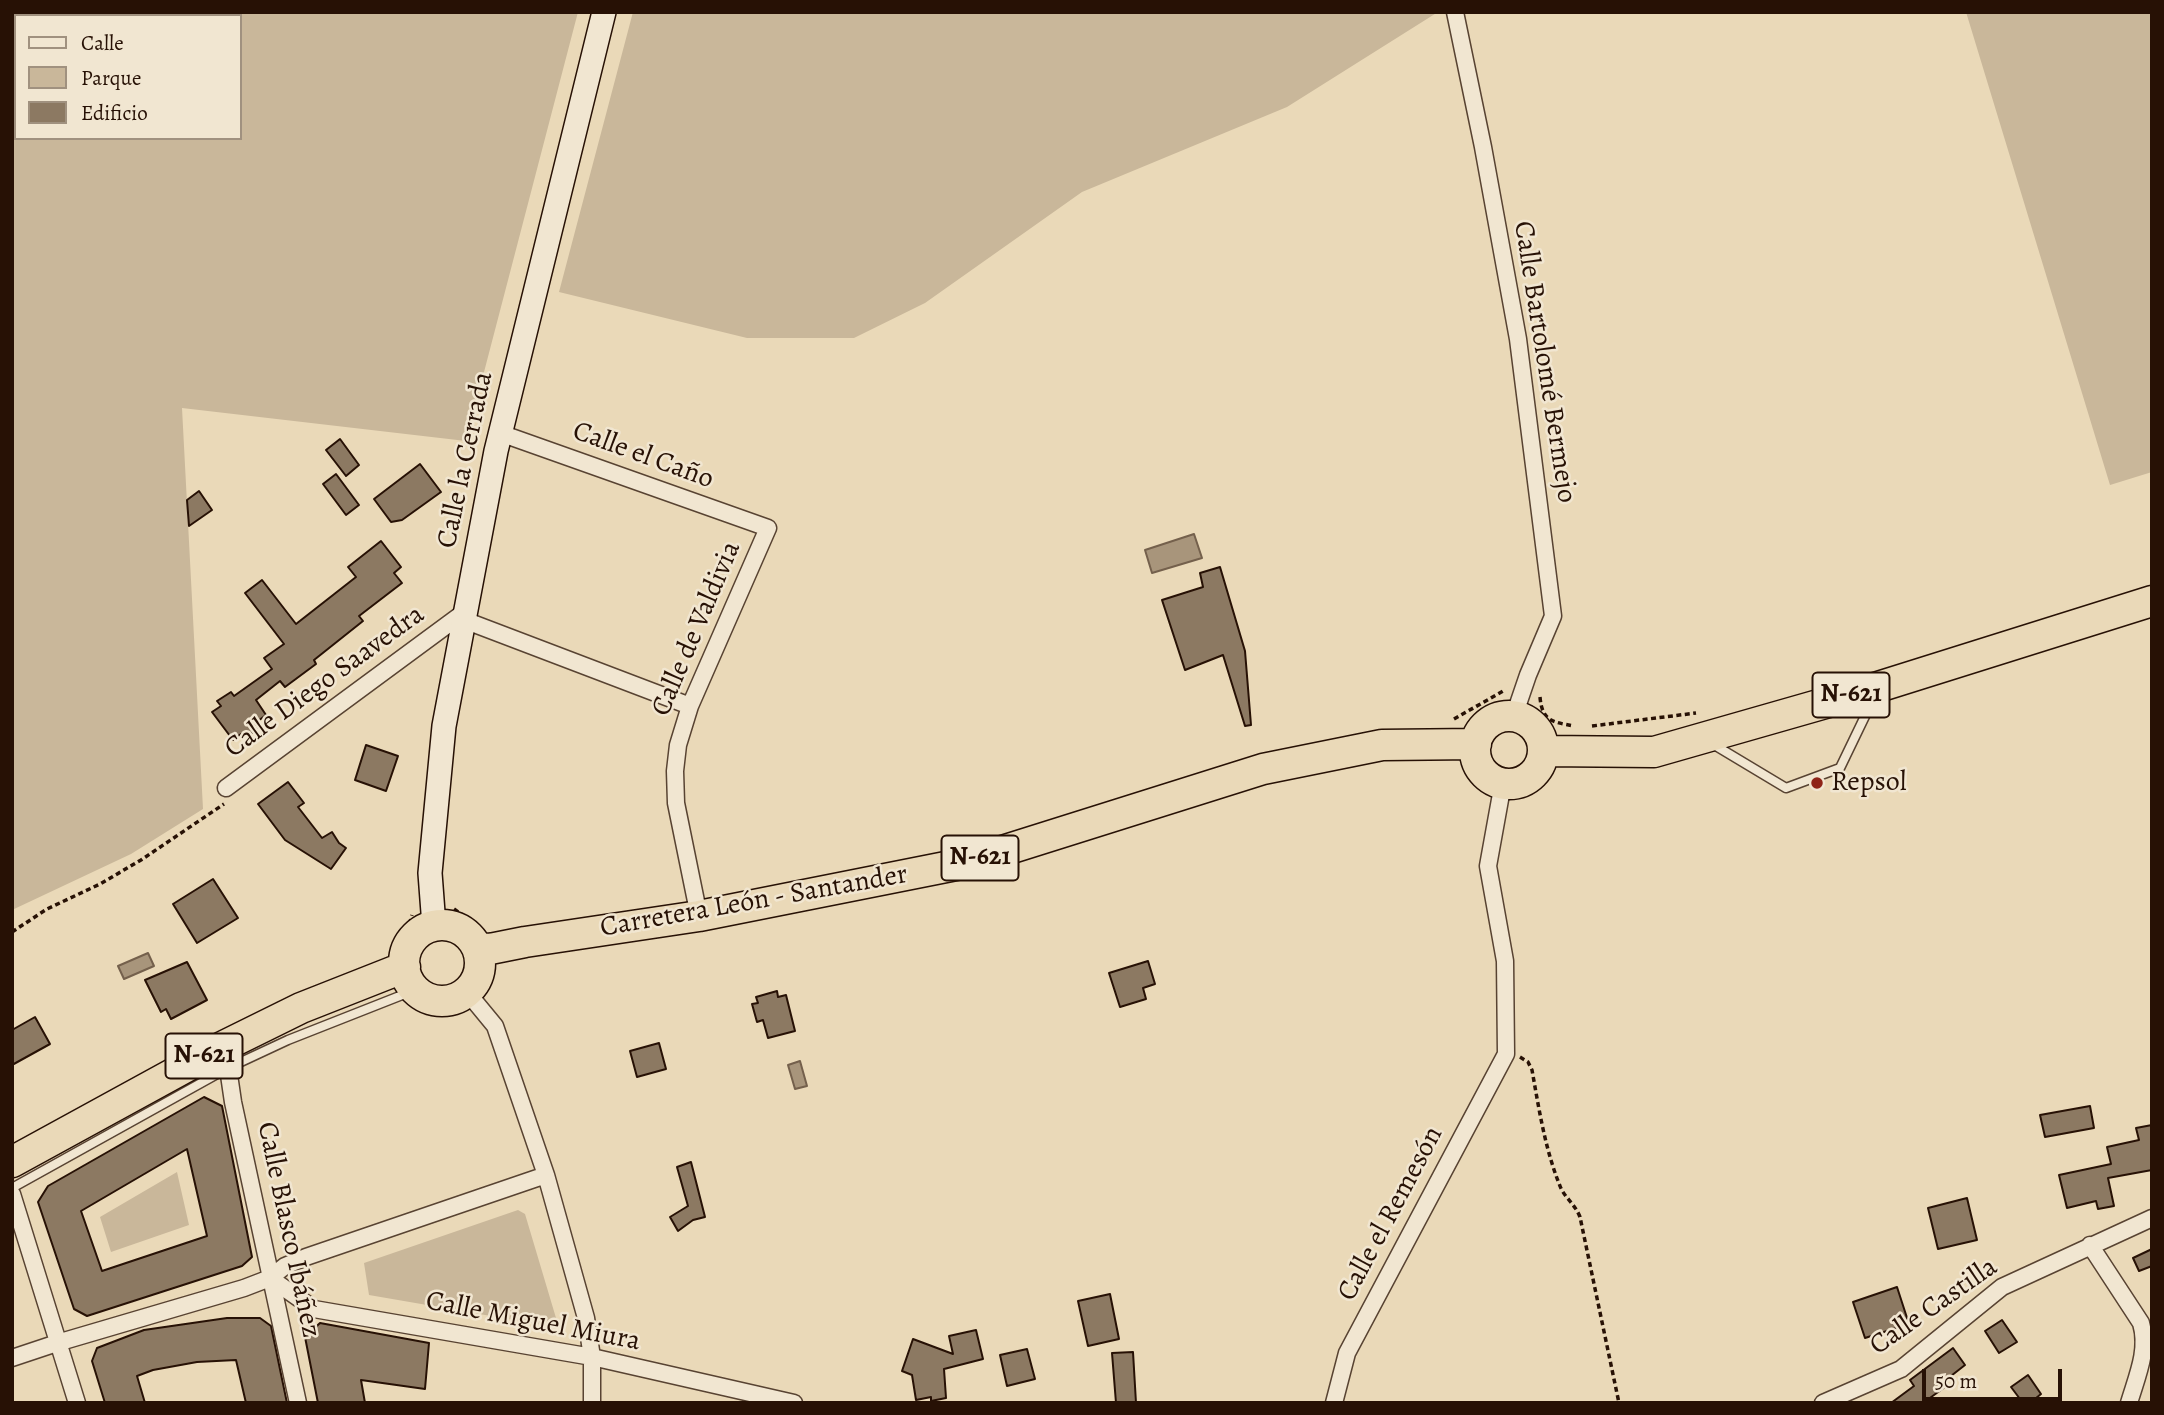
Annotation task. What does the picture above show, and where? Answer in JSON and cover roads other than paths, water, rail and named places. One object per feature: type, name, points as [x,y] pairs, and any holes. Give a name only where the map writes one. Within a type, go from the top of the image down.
[{"type":"highway","name":"N-621","points":[[1544,751],[1654,752],[1870,689],[2152,601]]},
{"type":"highway","points":[[1501,716],[1514,716],[1525,719],[1534,726],[1544,751],[1539,766],[1532,775],[1513,784],[1488,776],[1479,766],[1476,744],[1481,730],[1490,721],[1501,716]]},
{"type":"highway","name":"Carretera León - Santander","points":[[477,948],[490,949],[699,916],[961,864],[1264,769],[1382,745],[1476,744]]},
{"type":"highway","points":[[435,926],[452,927],[462,931],[477,948],[480,960],[475,984],[456,999],[432,1000],[410,979],[405,955],[410,943],[419,933],[435,926]]},
{"type":"highway","name":"N-621","points":[[12,1162],[224,1046],[301,1008],[410,979]]},
{"type":"street","name":"Calle la Cerrada","points":[[435,926],[430,873],[444,726],[500,433],[604,12]]},
{"type":"street","name":"Calle Bartolomé Bermejo","points":[[1455,12],[1518,339],[1553,616],[1514,716]]},
{"type":"street","name":"Calle el Caño","points":[[500,433],[768,528]]},
{"type":"street","name":"Calle de Valdivia","points":[[699,916],[676,803],[675,771],[678,745],[690,706],[768,528]]},
{"type":"street","points":[[465,615],[690,706]]},
{"type":"street","name":"Calle Diego Saavedra","points":[[226,788],[465,615]]},
{"type":"street","name":"Calle el Remesón","points":[[1334,1403],[1347,1353],[1506,1054],[1505,961],[1488,866],[1503,783]]},
{"type":"street","points":[[467,992],[495,1026],[546,1174],[586,1318],[592,1357],[592,1403]]},
{"type":"street","name":"Calle Blasco Ibáñez","points":[[228,1068],[298,1403]]},
{"type":"street","points":[[12,1358],[270,1278],[285,1266],[306,1257],[546,1174]]},
{"type":"street","points":[[12,1194],[76,1403]]},
{"type":"street","name":"Calle Castilla","points":[[1823,1403],[1901,1369],[2001,1287],[2152,1218]]},
{"type":"street","points":[[2090,1245],[2141,1324],[2145,1337],[2129,1403]]},
{"type":"street","name":"Calle Miguel Miura","points":[[270,1278],[314,1309],[592,1357],[793,1403]]},
{"type":"lane","points":[[1702,738],[1786,788],[1840,768],[1867,712],[1870,689]]},
{"type":"lane","points":[[12,1188],[228,1068],[410,979]]},
{"type":"place","name":"Repsol","points":[[1817,783]]}]
